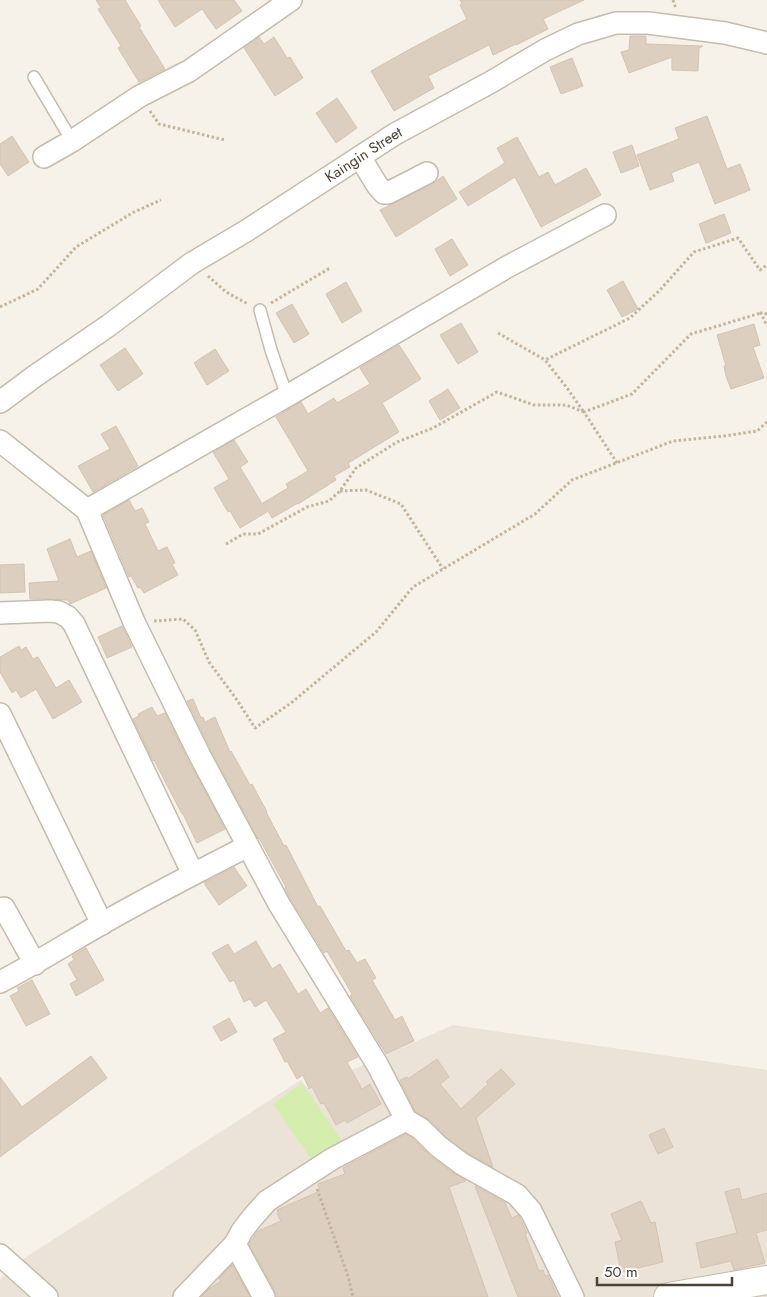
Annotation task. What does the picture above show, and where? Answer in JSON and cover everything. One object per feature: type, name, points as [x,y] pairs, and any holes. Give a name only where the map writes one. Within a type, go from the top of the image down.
[{"type":"street","points":[[44,157],[72,141],[140,96],[189,71],[291,0]]},
{"type":"street","name":"Kaingin Street","points":[[0,402],[34,376],[108,326],[192,263],[246,231],[395,134],[491,82],[545,50],[578,34],[616,23],[648,23],[725,33],[767,43]]},
{"type":"street","points":[[360,157],[377,186],[384,193],[388,193],[427,172]]},
{"type":"street","points":[[87,510],[507,267],[605,215]]},
{"type":"street","points":[[0,441],[87,510],[134,622],[200,756],[279,904],[377,1064],[406,1120],[421,1129],[438,1146],[462,1164],[517,1195],[531,1212],[573,1297]]},
{"type":"street","points":[[0,613],[59,612],[68,617],[74,624],[193,874]]},
{"type":"street","points":[[0,714],[102,924]]},
{"type":"street","points":[[0,982],[193,874],[248,846]]},
{"type":"street","points":[[4,908],[35,964]]},
{"type":"street","points":[[184,1297],[235,1244],[252,1218],[267,1202],[311,1172],[406,1120]]},
{"type":"street","points":[[235,1244],[264,1297]]},
{"type":"street","points":[[0,1255],[47,1297]]},
{"type":"street","points":[[668,1297],[767,1280]]},
{"type":"lane","points":[[34,77],[72,141]]},
{"type":"lane","points":[[260,310],[287,396]]},
{"type":"path","points":[[140,96],[159,124],[225,140]]},
{"type":"path","points":[[0,307],[38,289],[76,247],[134,212],[161,200]]},
{"type":"path","points":[[545,360],[630,318],[660,290],[694,252],[738,238],[760,270],[767,265]]},
{"type":"path","points":[[192,263],[226,292],[260,310],[330,268]]},
{"type":"path","points":[[761,313],[767,326]]},
{"type":"path","points":[[226,544],[243,534],[258,534],[307,507],[329,501],[340,492],[356,468],[397,442],[434,428],[496,392],[534,405],[566,405],[584,412],[632,394],[691,334],[761,313],[767,314]]},
{"type":"path","points":[[498,332],[545,360],[584,412],[617,463]]},
{"type":"path","points":[[134,622],[183,619],[195,630],[209,662],[255,728],[291,702],[376,632],[413,587],[535,514],[572,480],[673,441],[757,431],[767,422]]},
{"type":"path","points":[[340,492],[366,490],[401,504],[443,569]]},
{"type":"path","points":[[311,1172],[348,1276],[353,1297]]},
{"type":"shaded area","points":[[453,1025],[767,1070],[767,1297],[0,1297],[0,1279],[17,1263],[301,1080],[309,1090]]},
{"type":"green space","points":[[302,1083],[343,1143],[314,1163],[273,1104]]},
{"type":"building","points":[[96,0],[125,0],[165,69],[139,82],[118,48],[121,46],[98,9],[101,8]]},
{"type":"building","points":[[158,0],[234,0],[242,11],[216,29],[202,9],[175,27]]},
{"type":"building","points":[[460,0],[584,0],[543,19],[548,29],[516,45],[493,55],[489,45],[428,76],[434,88],[394,111],[371,71],[467,19],[460,5],[462,4]]},
{"type":"building","points":[[630,36],[646,36],[646,44],[703,46],[699,48],[698,71],[672,70],[672,57],[629,73],[621,52],[629,50]]},
{"type":"building","points":[[259,37],[264,44],[274,37],[287,58],[290,57],[303,78],[275,96],[244,48]]},
{"type":"building","points":[[572,58],[583,86],[561,94],[550,67]]},
{"type":"building","points":[[337,98],[357,128],[336,143],[316,113]]},
{"type":"building","points":[[707,116],[727,169],[740,164],[750,190],[715,204],[699,162],[671,173],[674,181],[650,190],[637,155],[679,139],[675,128]]},
{"type":"building","points":[[12,136],[29,162],[8,176],[0,164],[0,144]]},
{"type":"building","points":[[517,137],[539,177],[548,172],[555,185],[586,168],[601,195],[541,227],[515,177],[468,206],[459,192],[505,163],[497,148]]},
{"type":"building","points":[[632,145],[639,166],[621,173],[613,152]]},
{"type":"building","points":[[443,176],[457,199],[396,237],[380,210],[433,184]]},
{"type":"building","points":[[724,214],[731,233],[706,243],[699,224]]},
{"type":"building","points":[[452,239],[468,265],[450,276],[435,249]]},
{"type":"building","points":[[623,281],[638,309],[622,317],[607,290]]},
{"type":"building","points":[[346,282],[362,311],[342,323],[326,294]]},
{"type":"building","points":[[292,304],[309,334],[294,343],[276,313]]},
{"type":"building","points":[[461,323],[478,352],[458,364],[440,335]]},
{"type":"building","points":[[754,324],[760,345],[753,347],[764,378],[731,389],[726,376],[724,366],[726,366],[717,335]]},
{"type":"building","points":[[399,345],[421,379],[382,403],[399,432],[348,463],[350,467],[334,476],[336,480],[272,518],[263,503],[288,488],[286,484],[308,471],[276,417],[301,402],[308,414],[334,398],[337,403],[370,384],[360,368]]},
{"type":"building","points":[[125,348],[143,374],[118,391],[100,365]]},
{"type":"building","points":[[215,349],[229,371],[207,385],[194,363]]},
{"type":"building","points":[[448,389],[460,408],[440,420],[429,401]]},
{"type":"building","points":[[116,426],[138,466],[93,492],[78,466],[110,449],[101,434]]},
{"type":"building","points":[[234,440],[248,462],[240,467],[267,512],[240,528],[214,488],[229,479],[213,452]]},
{"type":"building","points":[[129,500],[135,511],[142,508],[149,522],[145,524],[158,551],[167,547],[175,563],[172,564],[178,575],[144,593],[140,587],[138,588],[131,576],[129,577],[103,515]]},
{"type":"building","points":[[70,539],[77,557],[91,551],[106,588],[70,604],[68,600],[30,599],[29,583],[59,581],[47,549]]},
{"type":"building","points":[[24,564],[25,592],[0,593],[0,565]]},
{"type":"building","points":[[122,626],[132,647],[107,658],[98,637]]},
{"type":"building","points":[[19,646],[21,650],[26,647],[33,659],[38,657],[56,688],[69,680],[82,702],[53,719],[36,689],[21,698],[16,690],[12,693],[0,672],[0,657]]},
{"type":"building","points":[[193,699],[201,718],[203,717],[205,722],[215,717],[230,752],[250,785],[252,784],[318,907],[320,906],[346,951],[349,950],[357,963],[365,959],[376,978],[372,980],[395,1020],[402,1016],[414,1041],[386,1054],[350,996],[352,994],[327,951],[324,953],[290,898],[286,887],[258,839],[187,701]]},
{"type":"building","points":[[152,707],[157,716],[165,713],[225,829],[197,843],[133,719],[139,716],[138,714]]},
{"type":"building","points":[[234,867],[247,886],[219,905],[204,883]]},
{"type":"building","points":[[256,941],[272,969],[280,964],[298,994],[306,989],[320,1013],[328,1008],[358,1057],[347,1062],[362,1089],[370,1084],[381,1104],[347,1123],[345,1120],[336,1125],[324,1103],[321,1104],[312,1087],[309,1089],[303,1075],[297,1079],[287,1061],[285,1062],[273,1039],[286,1032],[266,1000],[255,1007],[250,999],[244,1002],[234,980],[230,982],[212,953],[228,944],[234,954]]},
{"type":"building","points":[[86,948],[104,980],[76,996],[70,984],[77,980],[68,964],[74,960],[72,956]]},
{"type":"building","points":[[32,980],[50,1014],[26,1026],[10,996],[19,991],[17,988]]},
{"type":"building","points":[[229,1018],[237,1032],[221,1041],[213,1027]]},
{"type":"building","points":[[91,1056],[107,1078],[0,1157],[0,1077],[22,1107]]},
{"type":"building","points":[[437,1059],[449,1077],[440,1084],[461,1109],[501,1069],[515,1084],[476,1118],[493,1167],[469,1154],[446,1137],[430,1120],[415,1111],[400,1080],[407,1077],[408,1079]]},
{"type":"building","points":[[664,1128],[673,1147],[658,1154],[649,1135]]},
{"type":"building","points":[[406,1134],[430,1156],[466,1181],[449,1187],[488,1297],[276,1297],[275,1291],[249,1244],[258,1231],[281,1221],[277,1210],[320,1191],[318,1184],[345,1174],[343,1168]]},
{"type":"building","points":[[475,1186],[505,1203],[512,1218],[518,1215],[527,1233],[525,1234],[539,1271],[543,1270],[545,1276],[548,1275],[558,1297],[518,1297]]},
{"type":"building","points":[[739,1188],[742,1200],[767,1193],[767,1230],[756,1233],[765,1263],[734,1270],[731,1261],[701,1268],[696,1243],[737,1233],[725,1192]]},
{"type":"building","points":[[641,1201],[651,1223],[655,1222],[663,1262],[621,1272],[615,1242],[622,1240],[611,1214]]},
{"type":"building","points":[[232,1265],[250,1297],[201,1297],[221,1281],[219,1278]]}]
